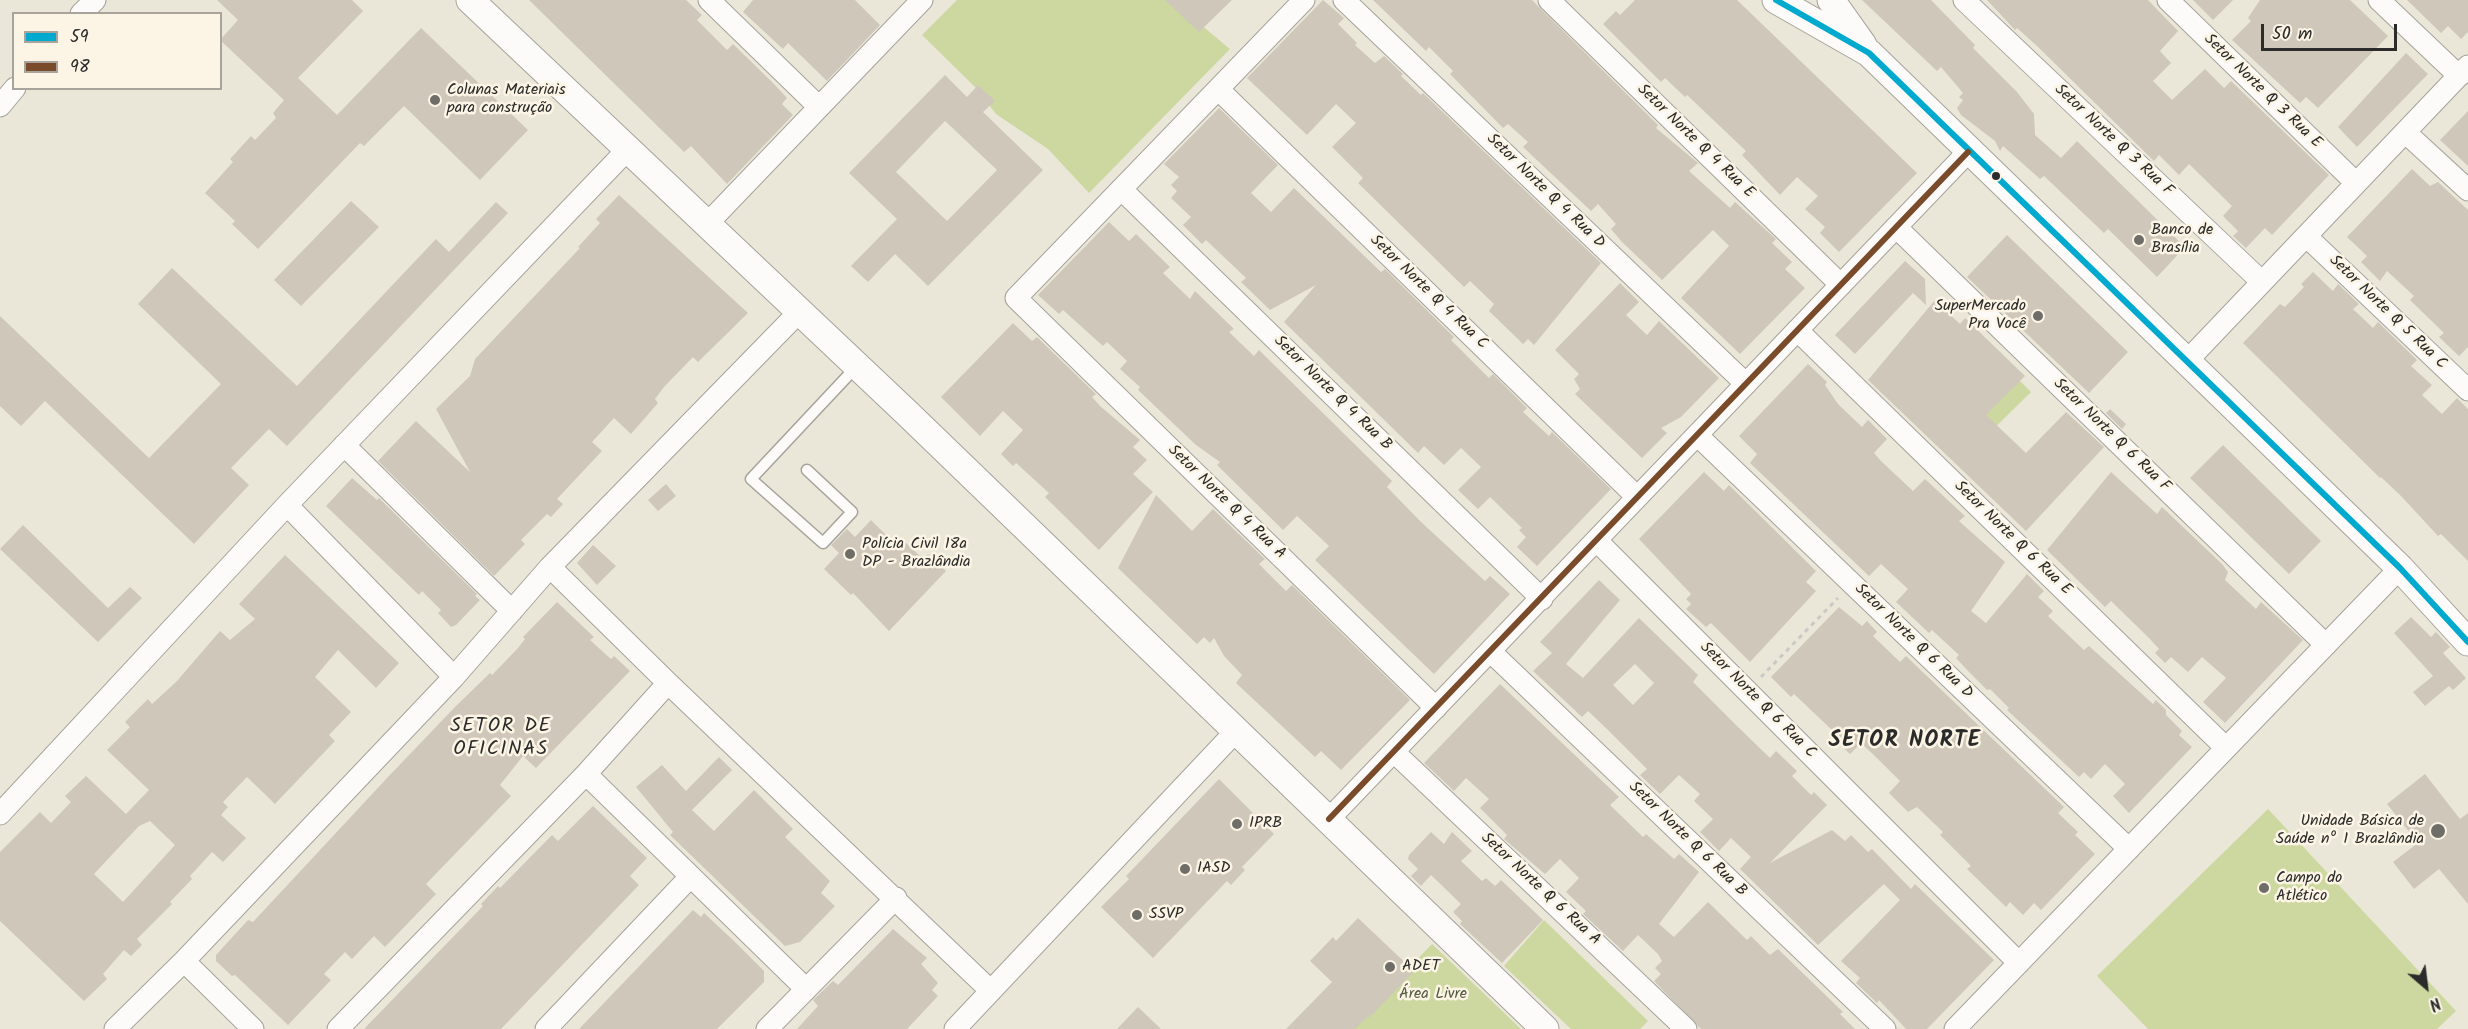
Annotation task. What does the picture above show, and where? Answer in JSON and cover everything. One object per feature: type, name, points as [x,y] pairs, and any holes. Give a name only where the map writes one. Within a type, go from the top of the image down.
[{"type":"street","points":[[83,12],[95,0]]},
{"type":"street","points":[[470,0],[857,366],[1545,1029]]},
{"type":"street","points":[[709,0],[818,106]]},
{"type":"street","points":[[707,225],[818,106],[922,0]]},
{"type":"street","points":[[1121,189],[1304,0]]},
{"type":"street","name":"Setor Norte Q 4 Rua D","points":[[1344,0],[1746,384]]},
{"type":"street","name":"Setor Norte Q 4 Rua E","points":[[1549,0],[1841,285]]},
{"type":"street","points":[[1776,0],[1869,53]]},
{"type":"street","points":[[1831,0],[1869,53],[1968,152],[2400,568],[2468,642]]},
{"type":"street","name":"Setor Norte Q 3 Rua F","points":[[1964,0],[2262,282]]},
{"type":"street","name":"Setor Norte Q 3 Rua E","points":[[2168,0],[2356,183]]},
{"type":"street","points":[[2186,362],[2463,71],[2379,0]]},
{"type":"street","name":"Setor Norte Q 4 Rua C","points":[[1218,89],[1637,497]]},
{"type":"street","points":[[0,106],[13,90]]},
{"type":"street","points":[[2405,132],[2468,190]]},
{"type":"street","points":[[0,814],[287,505],[628,149]]},
{"type":"street","points":[[1329,819],[1968,152]]},
{"type":"street","name":"Setor Norte Q 4 Rua A","points":[[1121,189],[1016,298],[1436,708]]},
{"type":"street","name":"Setor Norte Q 4 Rua B","points":[[1121,189],[1542,599]]},
{"type":"street","name":"Setor Norte Q 6 Rua F","points":[[1896,227],[2326,645]]},
{"type":"street","name":"Setor Norte Q 5 Rua C","points":[[2306,236],[2468,390]]},
{"type":"street","points":[[115,1029],[184,961],[454,677],[550,567],[800,312]]},
{"type":"street","name":"Setor Norte Q 6 Rua E","points":[[1797,330],[2226,748]]},
{"type":"street","name":"Setor Norte Q 6 Rua D","points":[[1697,435],[2129,849]]},
{"type":"street","points":[[344,445],[513,610]]},
{"type":"street","points":[[287,505],[454,677]]},
{"type":"street","name":"Setor Norte Q 6 Rua C","points":[[1597,541],[2019,963]]},
{"type":"street","points":[[550,567],[668,683],[991,991]]},
{"type":"street","points":[[1955,1029],[2400,568]]},
{"type":"street","name":"Setor Norte Q 6 Rua B","points":[[1490,651],[1885,1029]]},
{"type":"street","points":[[338,1029],[586,774],[668,683]]},
{"type":"street","points":[[955,1029],[1237,730]]},
{"type":"street","name":"Setor Norte Q 6 Rua A","points":[[1394,752],[1686,1029]]},
{"type":"street","points":[[586,774],[806,989]]},
{"type":"street","points":[[546,1029],[690,876]]},
{"type":"street","points":[[767,1029],[896,898]]},
{"type":"street","points":[[184,961],[253,1029]]},
{"type":"lane","points":[[807,470],[852,512],[823,543],[751,479],[857,366]]},
{"type":"path","points":[[1747,691],[1852,584]]},
{"type":"green space","points":[[957,0],[1171,0],[1230,49],[1089,193],[1048,149],[996,114],[976,88],[922,35]]},
{"type":"green space","points":[[2018,379],[2031,392],[1962,460],[1949,447]]},
{"type":"green space","name":"Campo do Atlético","points":[[2268,809],[2456,1011],[2437,1029],[2148,1029],[2097,976]]},
{"type":"green space","points":[[1544,920],[1648,1021],[1640,1029],[1571,1029],[1504,966]]},
{"type":"green space","name":"Área Livre","points":[[1432,944],[1521,1029],[1350,1029]]},
{"type":"building","points":[[217,0],[352,0],[363,11],[298,78],[337,115],[421,28],[528,130],[480,180],[404,106],[364,146],[360,143],[258,249],[232,224],[235,221],[205,193],[233,162],[230,159],[251,136],[255,140],[276,118],[273,113],[284,100],[222,42],[222,38],[238,20]]},
{"type":"building","points":[[529,0],[686,0],[702,15],[697,20],[727,50],[733,44],[774,84],[787,98],[782,104],[793,115],[727,184],[691,146],[684,152]]},
{"type":"building","points":[[753,0],[855,0],[880,25],[827,81],[788,43],[783,49],[743,12]]},
{"type":"building","points":[[1165,0],[1232,0],[1199,32]]},
{"type":"building","points":[[1323,0],[1344,18],[1338,24],[1357,43],[1355,45],[1375,63],[1384,56],[1403,74],[1401,76],[1421,95],[1423,93],[1601,263],[1534,345],[1528,339],[1523,344],[1489,311],[1494,304],[1470,281],[1464,287],[1358,183],[1363,178],[1332,147],[1356,123],[1336,104],[1307,135],[1247,78]]},
{"type":"building","points":[[1373,0],[1532,0],[1658,125],[1656,128],[1698,163],[1689,171],[1730,208],[1735,202],[1776,239],[1772,243],[1792,262],[1785,269],[1805,288],[1740,354],[1681,298],[1729,246],[1713,230],[1662,280],[1611,229],[1616,224],[1598,204],[1591,211],[1523,147],[1528,142],[1508,124],[1503,128],[1450,74],[1453,71],[1429,47],[1426,51]]},
{"type":"building","points":[[1635,0],[1737,0],[1917,173],[1839,252],[1820,233],[1825,227],[1805,209],[1818,196],[1797,177],[1780,195],[1742,155],[1746,151],[1687,95],[1685,97],[1665,78],[1661,82],[1603,24],[1616,11],[1620,15]]},
{"type":"building","points":[[1862,0],[1931,0],[1975,45],[1973,48],[2017,92],[2034,114],[2035,135],[2061,158],[2077,141],[2185,247],[2157,277],[2108,229],[2104,233],[2044,176],[2040,179],[2003,146],[2000,151],[1995,141],[1961,115],[1957,108],[1963,100],[1959,97],[1963,93],[1941,67],[1937,71]]},
{"type":"building","points":[[1987,0],[2148,0],[2178,31],[2160,51],[2171,63],[2153,81],[2172,100],[2205,69],[2224,88],[2231,81],[2329,175],[2272,235],[2265,228],[2246,248],[2233,236],[2238,231],[2223,216],[2232,206],[2189,164],[2179,175],[2159,155],[2154,161],[2037,46],[2017,28],[2015,30]]},
{"type":"building","points":[[2193,0],[2233,0],[2213,20]]},
{"type":"building","points":[[2260,0],[2350,0],[2388,36],[2318,108],[2306,97],[2300,103],[2232,40],[2251,21],[2248,18]]},
{"type":"building","points":[[2407,0],[2468,0],[2468,32],[2461,39],[2448,26],[2441,33]]},
{"type":"building","points":[[2406,53],[2428,74],[2357,147],[2338,127]]},
{"type":"building","points":[[945,75],[967,97],[978,85],[995,101],[983,112],[1043,170],[928,286],[895,254],[868,282],[851,266],[897,219],[849,173]],"holes":[[[945,121],[997,170],[947,221],[896,172]]]},
{"type":"building","points":[[1219,108],[1278,165],[1251,193],[1271,212],[1294,188],[1381,272],[1385,269],[1454,337],[1451,340],[1489,378],[1493,374],[1527,408],[1523,412],[1549,436],[1552,432],[1611,489],[1537,566],[1517,547],[1526,537],[1519,530],[1522,528],[1490,497],[1478,509],[1458,490],[1481,467],[1461,448],[1444,465],[1424,446],[1418,453],[1284,322],[1316,285],[1270,310],[1241,282],[1246,278],[1206,240],[1202,244],[1183,225],[1191,217],[1171,198],[1177,191],[1171,185],[1179,177],[1164,164]]},
{"type":"building","points":[[2468,111],[2468,166],[2440,140]]},
{"type":"building","points":[[2412,169],[2430,186],[2438,182],[2468,210],[2468,347],[2459,356],[2439,337],[2444,333],[2410,300],[2414,296],[2387,271],[2380,281],[2361,262],[2367,256],[2347,237]]},
{"type":"building","points":[[619,195],[748,313],[698,362],[693,357],[664,387],[655,399],[658,403],[631,434],[614,418],[592,442],[602,451],[557,499],[563,504],[551,517],[547,514],[521,540],[525,544],[494,576],[378,461],[416,421],[470,472],[436,409],[470,376],[475,359],[580,248],[578,247],[600,223],[596,219]]},
{"type":"building","points":[[351,201],[379,227],[301,306],[274,280]]},
{"type":"building","points":[[496,202],[508,213],[287,446],[269,429],[231,468],[249,485],[194,544],[45,401],[21,426],[0,406],[0,316],[149,458],[221,384],[138,304],[172,268],[297,386],[436,239],[449,252]]},
{"type":"building","points":[[1109,222],[1129,241],[1136,234],[1170,267],[1163,273],[1190,299],[1195,291],[1234,329],[1229,332],[1254,356],[1259,350],[1392,481],[1387,487],[1420,521],[1485,581],[1490,576],[1510,594],[1434,674],[1315,560],[1329,546],[1297,516],[1283,530],[1217,465],[1220,462],[1196,445],[1138,390],[1140,387],[1120,369],[1127,361],[1107,342],[1103,346],[1063,310],[1059,314],[1038,295]]},
{"type":"building","points":[[2007,235],[2128,352],[2089,393],[1967,277]]},
{"type":"building","points":[[1905,261],[1925,279],[1926,305],[1913,293],[1855,354],[1835,335]]},
{"type":"building","points":[[2313,272],[2333,291],[2338,284],[2359,304],[2353,309],[2373,328],[2378,322],[2417,360],[2411,366],[2432,385],[2422,395],[2442,414],[2457,398],[2468,409],[2468,561],[2441,534],[2438,536],[2401,496],[2243,343],[2280,304],[2285,307],[2304,287],[2301,284]]},
{"type":"building","points":[[1620,283],[1639,302],[1626,315],[1647,335],[1659,321],[1719,378],[1681,417],[1661,428],[1667,433],[1642,458],[1575,394],[1580,389],[1574,379],[1579,374],[1555,350]]},
{"type":"building","points":[[1935,300],[1960,324],[1965,318],[2025,376],[1986,415],[2026,453],[2066,412],[2104,447],[2026,531],[1868,380]]},
{"type":"building","points":[[1013,323],[1032,341],[1037,337],[1096,394],[1092,397],[1100,406],[1140,440],[1133,447],[1147,460],[1133,474],[1153,492],[1099,550],[1045,497],[1049,493],[1016,463],[1013,466],[1001,454],[1023,430],[1003,411],[980,436],[941,397]]},
{"type":"building","points":[[1808,364],[1827,382],[1825,385],[1838,404],[1862,427],[1868,420],[1887,439],[1874,453],[1881,461],[1913,491],[1925,479],[1965,516],[1959,521],[2005,562],[1971,611],[1986,623],[2027,574],[2044,591],[2038,597],[2053,611],[2048,616],[2084,650],[2089,646],[2153,704],[2156,700],[2166,710],[2166,715],[2182,731],[2179,735],[2192,747],[2129,813],[2113,796],[2125,784],[2105,764],[2091,779],[2084,772],[2079,777],[2007,710],[2009,708],[1990,689],[1987,690],[1968,671],[1956,658],[1959,655],[1932,630],[1929,633],[1896,602],[1908,589],[1881,564],[1869,576],[1750,463],[1757,454],[1739,436]]},
{"type":"building","points":[[2110,409],[2126,424],[2122,429],[2106,413]]},
{"type":"building","points":[[2223,445],[2321,541],[2289,574],[2190,478]]},
{"type":"building","points":[[1704,472],[1724,491],[1729,485],[1816,571],[1806,582],[1816,591],[1750,662],[1711,623],[1706,627],[1686,609],[1691,604],[1686,599],[1691,594],[1639,539]]},
{"type":"building","points":[[2111,472],[2157,514],[2162,507],[2222,564],[2228,572],[2225,580],[2256,609],[2261,602],[2303,640],[2225,723],[2203,702],[2226,678],[2202,657],[2188,672],[2171,657],[2165,663],[2155,653],[2159,649],[2111,601],[2105,607],[2047,550]]},
{"type":"building","points":[[352,478],[377,500],[379,498],[477,594],[475,596],[480,600],[456,625],[451,627],[438,613],[441,610],[422,591],[419,595],[326,506]]},
{"type":"building","points":[[666,484],[676,496],[658,511],[648,500]]},
{"type":"building","points":[[1156,495],[1192,531],[1213,509],[1265,559],[1259,564],[1286,591],[1292,585],[1410,700],[1341,770],[1321,751],[1315,757],[1236,683],[1242,675],[1224,656],[1214,638],[1210,643],[1204,637],[1197,644],[1118,568]]},
{"type":"building","points":[[871,520],[896,545],[902,539],[923,559],[928,554],[946,571],[889,631],[853,593],[851,595],[824,569],[839,553],[831,545],[847,529],[855,537]]},
{"type":"building","points":[[23,525],[108,608],[130,587],[142,598],[98,642],[0,549]]},
{"type":"building","points":[[593,545],[616,566],[597,585],[577,563]]},
{"type":"building","points":[[285,555],[399,663],[376,688],[338,650],[315,677],[351,712],[329,735],[335,741],[275,804],[247,777],[223,802],[228,807],[221,815],[246,838],[223,862],[212,852],[190,876],[192,879],[170,902],[172,904],[137,939],[142,945],[131,956],[124,950],[103,974],[107,979],[84,1001],[0,921],[0,852],[40,812],[51,823],[71,802],[65,796],[86,776],[126,814],[149,790],[107,750],[130,727],[125,722],[148,699],[152,704],[177,681],[220,631],[230,640],[255,619],[239,604]],"holes":[[[150,821],[175,845],[123,902],[94,874],[139,826]]]},
{"type":"building","points":[[1599,580],[1620,600],[1566,664],[1583,678],[1639,618],[1698,675],[1693,682],[1736,725],[1770,758],[1776,751],[1797,771],[1792,776],[1811,795],[1814,792],[1827,805],[1770,863],[1832,830],[1845,841],[1851,835],[1868,852],[1872,849],[1911,889],[1915,884],[1994,960],[1927,1029],[1906,1029],[1879,1000],[1877,1003],[1856,983],[1860,978],[1841,961],[1900,900],[1884,884],[1818,945],[1740,869],[1751,857],[1731,838],[1719,851],[1700,832],[1713,819],[1694,801],[1700,794],[1679,775],[1660,794],[1640,775],[1647,769],[1608,730],[1588,711],[1582,717],[1533,671],[1552,653],[1540,642]],"holes":[[[1635,664],[1654,683],[1633,705],[1613,685]]]},
{"type":"building","points":[[557,602],[594,637],[590,640],[611,659],[614,656],[630,671],[536,768],[523,756],[500,785],[511,796],[426,884],[436,894],[385,947],[374,936],[352,959],[345,952],[324,974],[331,980],[288,1025],[235,975],[232,976],[216,961],[216,955],[248,920],[253,922],[455,707],[490,673],[492,675],[518,648],[525,639],[523,637]]},
{"type":"building","points":[[1839,607],[1862,626],[1867,621],[1877,632],[1873,636],[1900,662],[1906,656],[2064,807],[2058,813],[2078,832],[2075,835],[2095,854],[2041,910],[2034,903],[2023,915],[2010,902],[2006,907],[1967,869],[1971,866],[1940,835],[1943,832],[1917,807],[1908,812],[1889,793],[1900,781],[1880,761],[1861,743],[1850,754],[1830,735],[1833,731],[1794,694],[1791,697],[1771,677]]},
{"type":"building","points":[[2411,617],[2431,637],[2436,632],[2450,647],[2443,653],[2466,678],[2453,690],[2449,686],[2425,706],[2413,692],[2433,676],[2394,633]]},
{"type":"building","points":[[1500,684],[1619,797],[1610,805],[1643,837],[1646,834],[1674,859],[1679,854],[1699,872],[1659,924],[1674,937],[1708,902],[1747,940],[1751,936],[1770,955],[1778,949],[1843,1012],[1840,1014],[1855,1029],[1701,1029],[1654,981],[1661,974],[1655,968],[1662,961],[1658,954],[1638,935],[1623,951],[1583,914],[1586,911],[1566,892],[1579,878],[1560,859],[1545,874],[1504,839],[1507,835],[1480,808],[1489,799],[1466,778],[1454,791],[1424,763]]},
{"type":"building","points":[[719,757],[732,770],[692,810],[714,831],[754,790],[793,829],[785,837],[830,881],[821,893],[835,906],[800,942],[785,946],[670,835],[673,832],[636,787],[662,765],[686,791]]},
{"type":"building","name":"Unidade Básica de Saúde nº 1 Brazlândia","points":[[2425,774],[2460,819],[2468,813],[2468,904],[2439,869],[2414,889],[2393,862],[2418,843],[2387,804]]},
{"type":"building","points":[[1219,779],[1274,834],[1242,867],[1245,870],[1231,885],[1227,881],[1153,958],[1101,907],[1129,879],[1126,876]]},
{"type":"building","points":[[593,806],[647,858],[630,876],[639,885],[501,1029],[364,1029],[483,906],[481,904],[498,886],[500,888],[552,835],[558,841]]},
{"type":"building","points":[[1431,832],[1444,844],[1452,832],[1472,851],[1461,861],[1482,881],[1486,878],[1495,886],[1501,880],[1543,920],[1502,963],[1460,924],[1462,921],[1453,912],[1461,904],[1431,875],[1421,886],[1411,876],[1418,869],[1408,859],[1409,855]]},
{"type":"building","points":[[693,910],[701,917],[704,913],[764,971],[764,982],[717,1029],[579,1029]]},
{"type":"building","name":"ADET","points":[[1358,918],[1414,971],[1369,1018],[1368,1016],[1355,1029],[1286,1029],[1332,982],[1310,961],[1333,937],[1336,941]]},
{"type":"building","points":[[893,929],[927,958],[921,964],[938,983],[932,990],[938,996],[907,1029],[797,1029],[818,1006],[813,1000],[833,981],[838,985]]},
{"type":"building","points":[[1138,1007],[1161,1029],[1117,1029]]},
{"type":"transit line","name":"59","points":[[1776,0],[1869,53],[2400,568],[2468,642]]},
{"type":"transit line","name":"98","points":[[1329,819],[1968,152]]},
{"type":"place","name":"Colunas Materiais para construção","points":[[435,100]]},
{"type":"place","name":"Banco de Brasília","points":[[2139,240]]},
{"type":"place","name":"SuperMercado Pra Você","points":[[2038,316]]},
{"type":"place","name":"Polícia Civil 18a DP - Brazlândia","points":[[850,554]]},
{"type":"place","name":"IPRB","points":[[1237,824]]},
{"type":"place","name":"Unidade Básica de Saúde nº 1 Brazlândia","points":[[2438,831]]},
{"type":"place","name":"IASD","points":[[1185,869]]},
{"type":"place","name":"Campo do Atlético","points":[[2264,888]]},
{"type":"place","name":"SSVP","points":[[1137,915]]},
{"type":"place","name":"ADET","points":[[1390,967]]},
{"type":"district","name":"SETOR DE OFICINAS","points":[[501,740]]},
{"type":"district","name":"SETOR NORTE","points":[[1905,742]]}]
